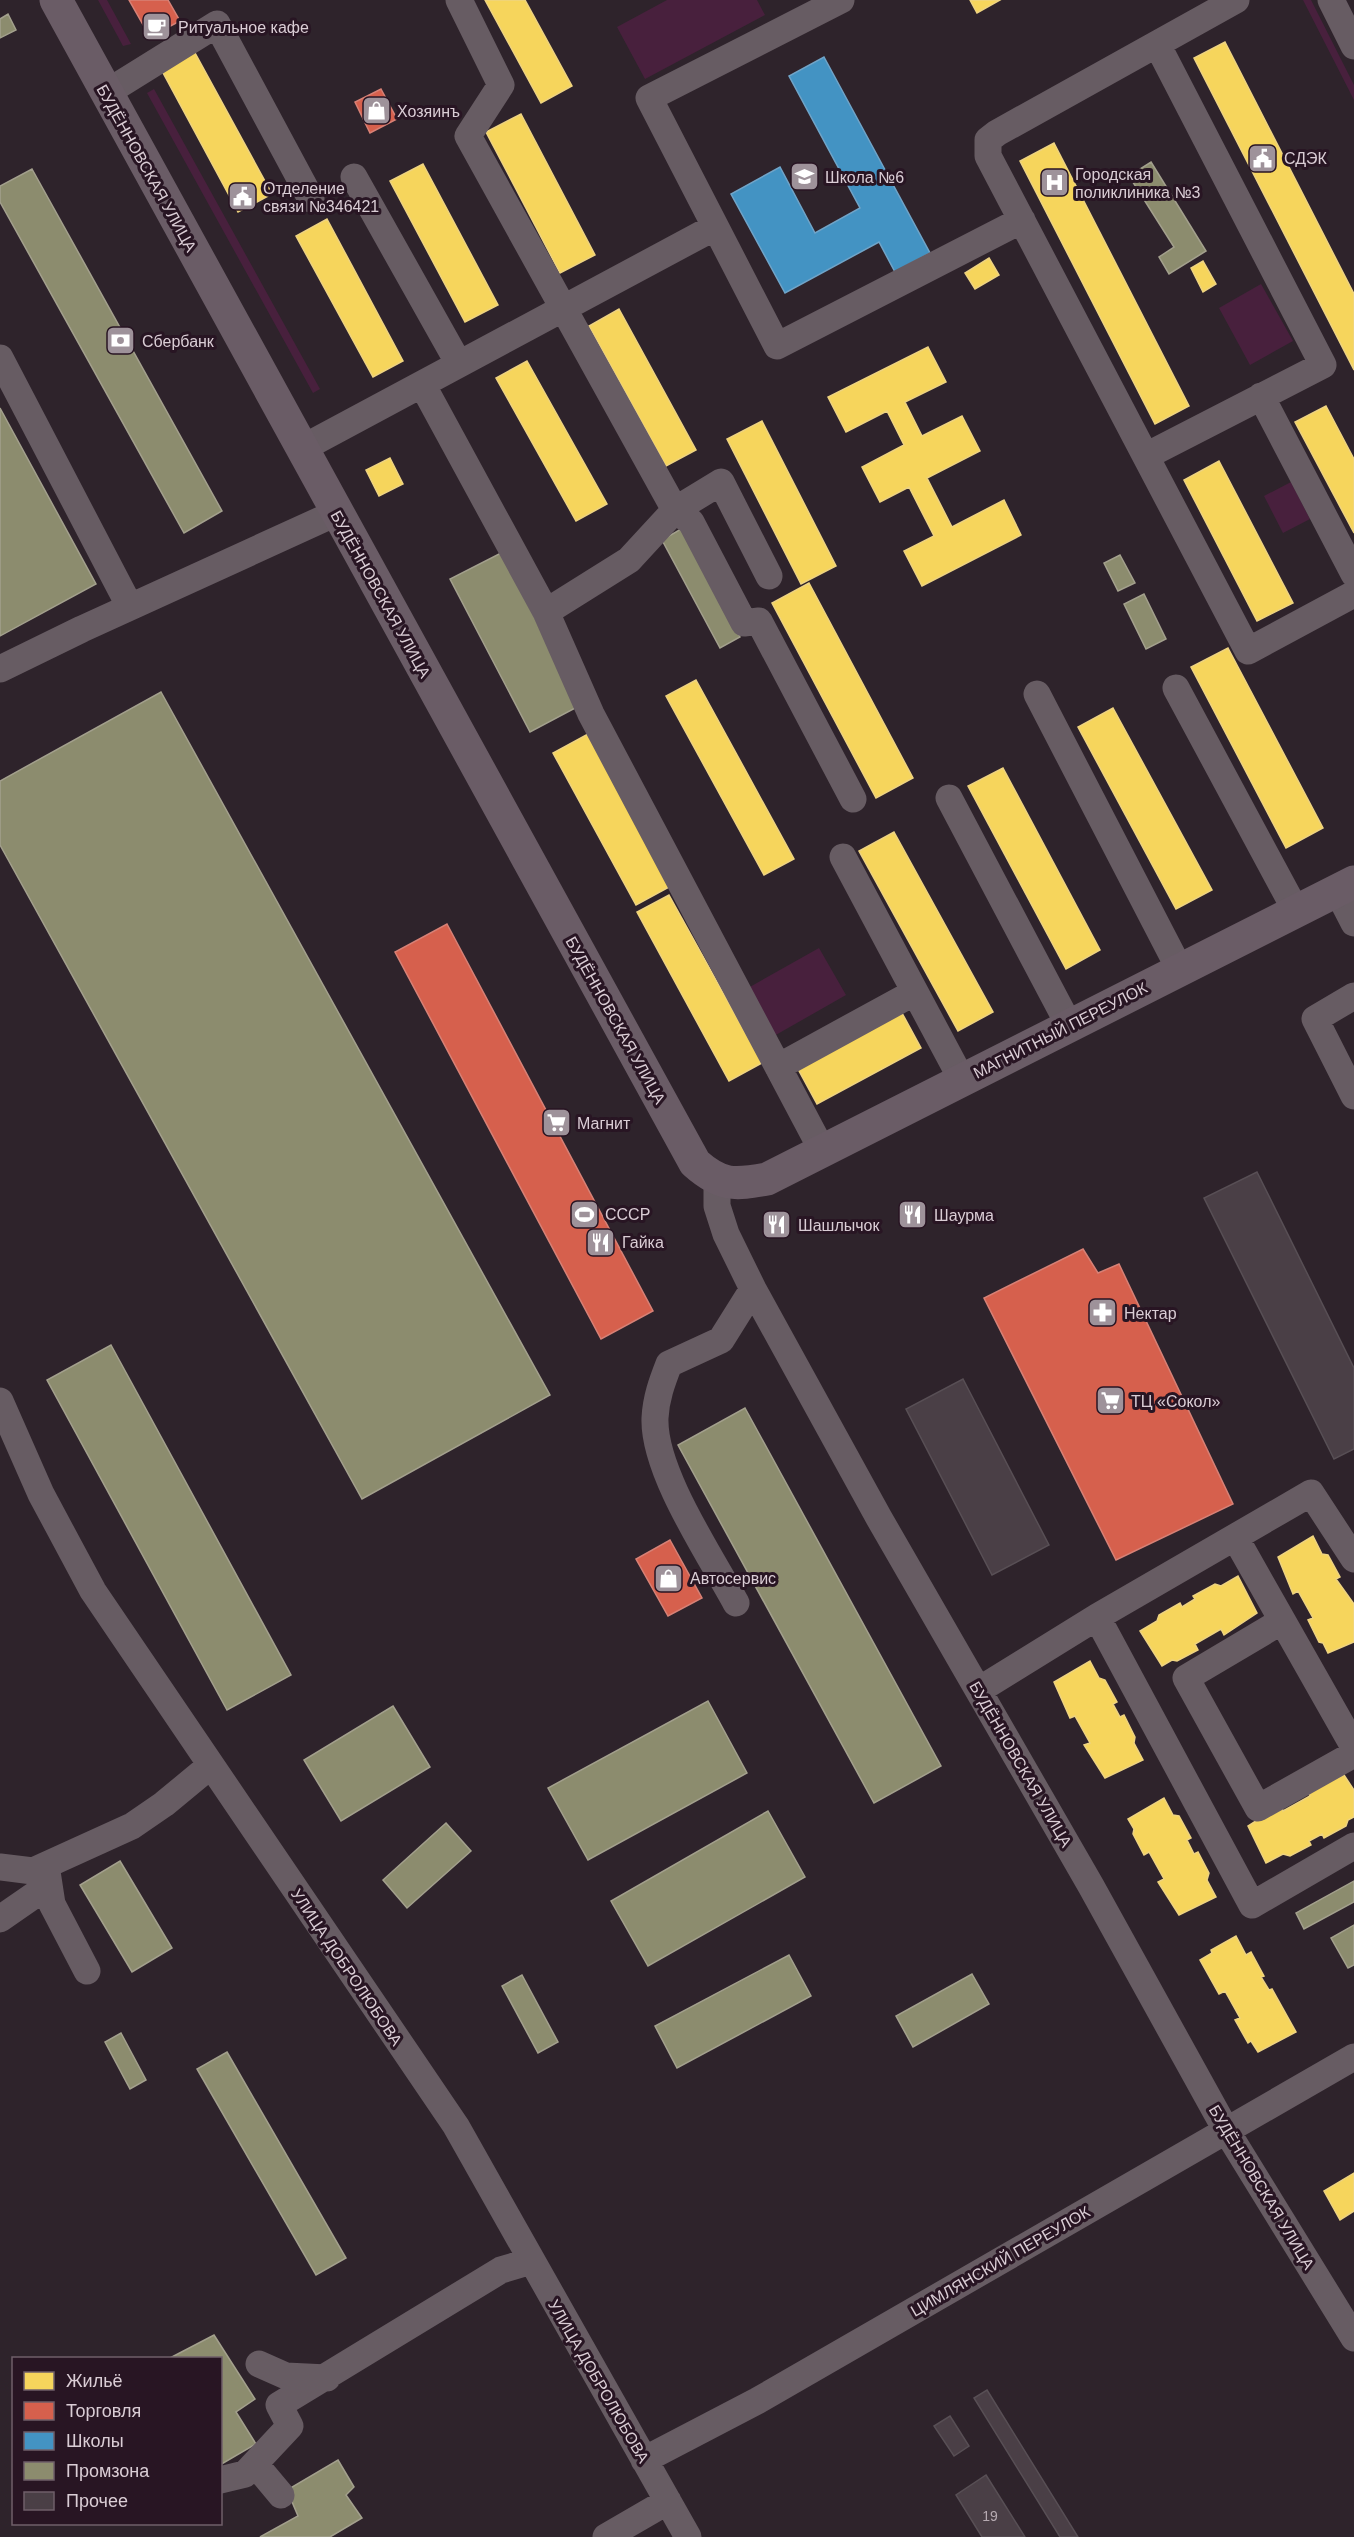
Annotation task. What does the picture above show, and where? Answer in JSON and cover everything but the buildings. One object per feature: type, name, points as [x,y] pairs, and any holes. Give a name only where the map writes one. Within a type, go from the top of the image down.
[{"type":"main road","name":"БУДЁННОВСКАЯ УЛИЦА","points":[[56,0],[695,1163],[717,1179]]},
{"type":"main road","name":"МАГНИТНЫЙ ПЕРЕУЛОК","points":[[717,1179],[738,1184],[767,1179],[1345,886]]},
{"type":"street","points":[[459,0],[501,85],[468,136],[675,510],[692,522],[744,623],[759,621],[853,799]]},
{"type":"street","points":[[841,0],[649,98],[777,346],[1022,220]]},
{"type":"street","points":[[1236,0],[988,140],[988,156],[1248,651],[1354,594]]},
{"type":"street","points":[[1331,0],[1354,46]]},
{"type":"street","points":[[106,93],[217,24],[311,199]]},
{"type":"street","points":[[1146,456],[1323,364],[1157,44]]},
{"type":"street","points":[[354,177],[459,364]]},
{"type":"street","points":[[301,449],[715,227]]},
{"type":"street","points":[[0,358],[130,607]]},
{"type":"street","points":[[422,384],[546,612],[591,714],[822,1150]]},
{"type":"street","points":[[1262,396],[1354,574]]},
{"type":"street","points":[[546,612],[629,560],[675,510],[721,482],[769,576]]},
{"type":"street","points":[[0,669],[336,513]]},
{"type":"street","points":[[1176,688],[1296,911]]},
{"type":"street","points":[[1037,694],[1180,970]]},
{"type":"street","points":[[948,798],[1069,1025]]},
{"type":"street","points":[[843,857],[962,1080]]},
{"type":"street","points":[[1345,886],[1354,923]]},
{"type":"street","points":[[778,1067],[915,992]]},
{"type":"street","points":[[1354,996],[1315,1019],[1354,1096]]},
{"type":"street","name":"БУДЁННОВСКАЯ УЛИЦА","points":[[717,1179],[717,1206],[726,1234],[753,1289],[879,1518],[1226,2130],[1354,2338]]},
{"type":"street","points":[[736,1603],[663,1469],[655,1420],[658,1393],[669,1364],[721,1340],[753,1289]]},
{"type":"street","name":"УЛИЦА ДОБРОЛЮБОВА","points":[[0,1401],[41,1494],[93,1591],[456,2126],[688,2537]]},
{"type":"street","points":[[978,1690],[1097,1617],[1311,1493],[1354,1559]]},
{"type":"street","points":[[1235,1537],[1354,1747]]},
{"type":"street","points":[[1097,1617],[1252,1905],[1354,1846]]},
{"type":"street","points":[[1282,1621],[1186,1678],[1258,1808],[1354,1754]]},
{"type":"street","points":[[0,1918],[48,1875],[132,1826],[164,1804],[210,1766]]},
{"type":"street","points":[[0,1867],[48,1875]]},
{"type":"street","points":[[48,1875],[52,1904],[87,1971]]},
{"type":"street","name":"ЦИМЛЯНСКИЙ ПЕРЕУЛОК","points":[[644,2460],[757,2401],[1354,2056]]},
{"type":"street","points":[[222,2480],[245,2474],[290,2426],[279,2405],[327,2378],[501,2270],[531,2261]]},
{"type":"street","points":[[259,2364],[286,2376],[327,2378]]},
{"type":"street","points":[[255,2464],[281,2495]]},
{"type":"street","points":[[606,2537],[668,2501]]},
{"type":"shaded area","points":[[98,0],[107,0],[131,44],[123,46]]},
{"type":"shaded area","points":[[667,0],[757,0],[765,15],[645,79],[617,27]]},
{"type":"shaded area","points":[[1303,0],[1311,0],[1354,85],[1354,100]]},
{"type":"shaded area","points":[[154,89],[320,389],[313,393],[147,93]]},
{"type":"shaded area","points":[[1261,284],[1293,341],[1250,365],[1219,308]]},
{"type":"shaded area","points":[[1291,482],[1310,519],[1283,533],[1264,496]]},
{"type":"shaded area","points":[[819,948],[846,995],[774,1036],[748,988]]},
{"type":"place","name":"Ритуальное кафе","points":[[157,27]]},
{"type":"place","name":"Хозяинъ","points":[[376,111]]},
{"type":"place","name":"СДЭК","points":[[1263,158]]},
{"type":"place","name":"Школа №6","points":[[804,177]]},
{"type":"place","name":"Городская поликлиника №3","points":[[1054,183]]},
{"type":"place","name":"Отделение связи №346421","points":[[242,197]]},
{"type":"place","name":"Сбербанк","points":[[121,341]]},
{"type":"place","name":"Магнит","points":[[556,1123]]},
{"type":"place","name":"СССР","points":[[584,1214]]},
{"type":"place","name":"Шаурма","points":[[913,1215]]},
{"type":"place","name":"Шашлычок","points":[[777,1225]]},
{"type":"place","name":"Гайка","points":[[601,1242]]},
{"type":"place","name":"Нектар","points":[[1103,1313]]},
{"type":"place","name":"ТЦ «Сокол»","points":[[1110,1401]]},
{"type":"place","name":"Автосервис","points":[[669,1578]]}]
